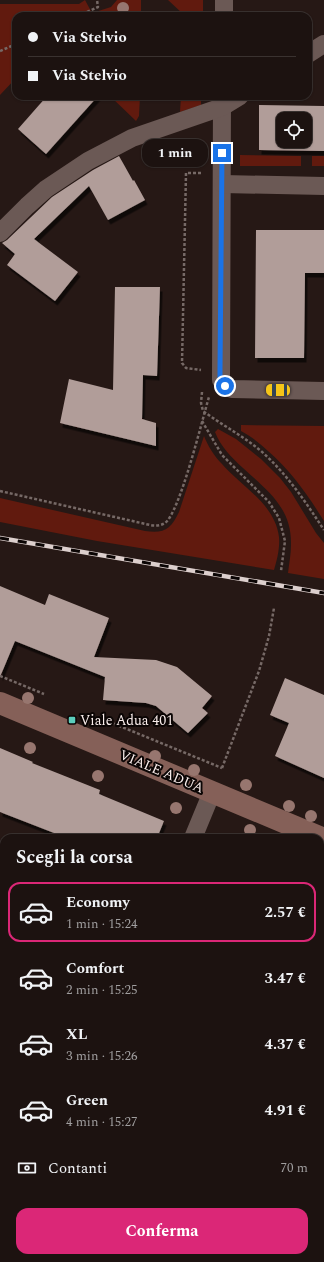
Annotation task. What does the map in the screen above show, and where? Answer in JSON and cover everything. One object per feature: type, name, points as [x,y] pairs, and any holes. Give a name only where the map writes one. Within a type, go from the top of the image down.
[{"type":"main road","name":"VIALE ADUA","points":[[0,703],[312,834]]},
{"type":"street","points":[[224,0],[224,12]]},
{"type":"street","points":[[312,52],[324,44]]},
{"type":"street","points":[[0,233],[46,189],[67,174],[104,152],[132,138],[222,102],[223,184],[220,380],[225,386],[232,389],[324,391]]},
{"type":"street","points":[[223,184],[324,186]]},
{"type":"street","points":[[195,834],[212,792]]},
{"type":"path","points":[[87,12],[98,7],[96,0]]},
{"type":"path","points":[[0,51],[12,46]]},
{"type":"path","points":[[0,491],[160,526],[168,519],[175,507],[198,439],[209,396],[220,380]]},
{"type":"path","points":[[202,420],[222,455],[269,502],[280,518],[285,541],[281,571]]},
{"type":"path","points":[[212,792],[259,672],[269,636],[274,608]]},
{"type":"path","points":[[0,676],[48,696]]},
{"type":"path","points":[[97,717],[222,768]]},
{"type":"shaded area","points":[[85,0],[91,12],[12,12],[12,82],[0,95],[0,4],[79,4]]},
{"type":"shaded area","points":[[117,0],[141,0],[141,12],[95,12],[111,7]]},
{"type":"shaded area","points":[[168,0],[203,0],[203,12],[181,12]]},
{"type":"shaded area","points":[[114,100],[140,100],[139,116],[136,121]]},
{"type":"shaded area","points":[[181,100],[201,100],[201,105],[180,112]]},
{"type":"shaded area","points":[[240,155],[301,156],[301,166],[240,166]]},
{"type":"shaded area","points":[[312,156],[324,156],[324,166],[312,166]]},
{"type":"shaded area","points":[[241,425],[324,426],[324,521],[292,475],[265,448],[241,431]]},
{"type":"shaded area","points":[[218,429],[236,439],[261,459],[280,478],[291,492],[316,533],[324,543],[324,579],[288,573],[291,548],[290,532],[283,510],[277,501],[227,452],[215,432]]},
{"type":"shaded area","points":[[204,436],[219,461],[264,505],[271,515],[276,525],[279,537],[279,550],[274,570],[97,541],[0,522],[0,498],[145,531],[162,531],[173,523],[179,512]]},
{"type":"building","points":[[43,100],[94,100],[46,154],[18,129]]},
{"type":"building","points":[[259,105],[324,106],[324,151],[259,150]]},
{"type":"building","points":[[119,156],[145,200],[108,220],[89,186],[34,239],[78,272],[55,301],[7,265],[15,254],[2,243],[52,197],[93,170]]},
{"type":"building","points":[[256,230],[324,230],[324,273],[305,273],[304,358],[255,358]]},
{"type":"building","points":[[115,287],[160,287],[157,376],[143,375],[142,419],[156,423],[156,446],[60,423],[69,379],[113,390]]},
{"type":"building","points":[[0,586],[45,605],[49,594],[109,618],[94,657],[156,660],[177,667],[212,696],[202,708],[208,713],[188,733],[156,706],[146,703],[103,700],[105,677],[15,641],[0,677]]},
{"type":"building","points":[[285,678],[324,695],[324,778],[275,756],[289,723],[270,715]]},
{"type":"building","points":[[0,748],[33,762],[32,763],[100,790],[99,794],[164,821],[159,834],[57,834],[0,812]]},
{"type":"railway","points":[[0,538],[324,593]]},
{"type":"place","name":"Viale Adua 401","points":[[72,720]]},
{"type":"route","points":[[222,153],[220,380],[225,386]]}]
